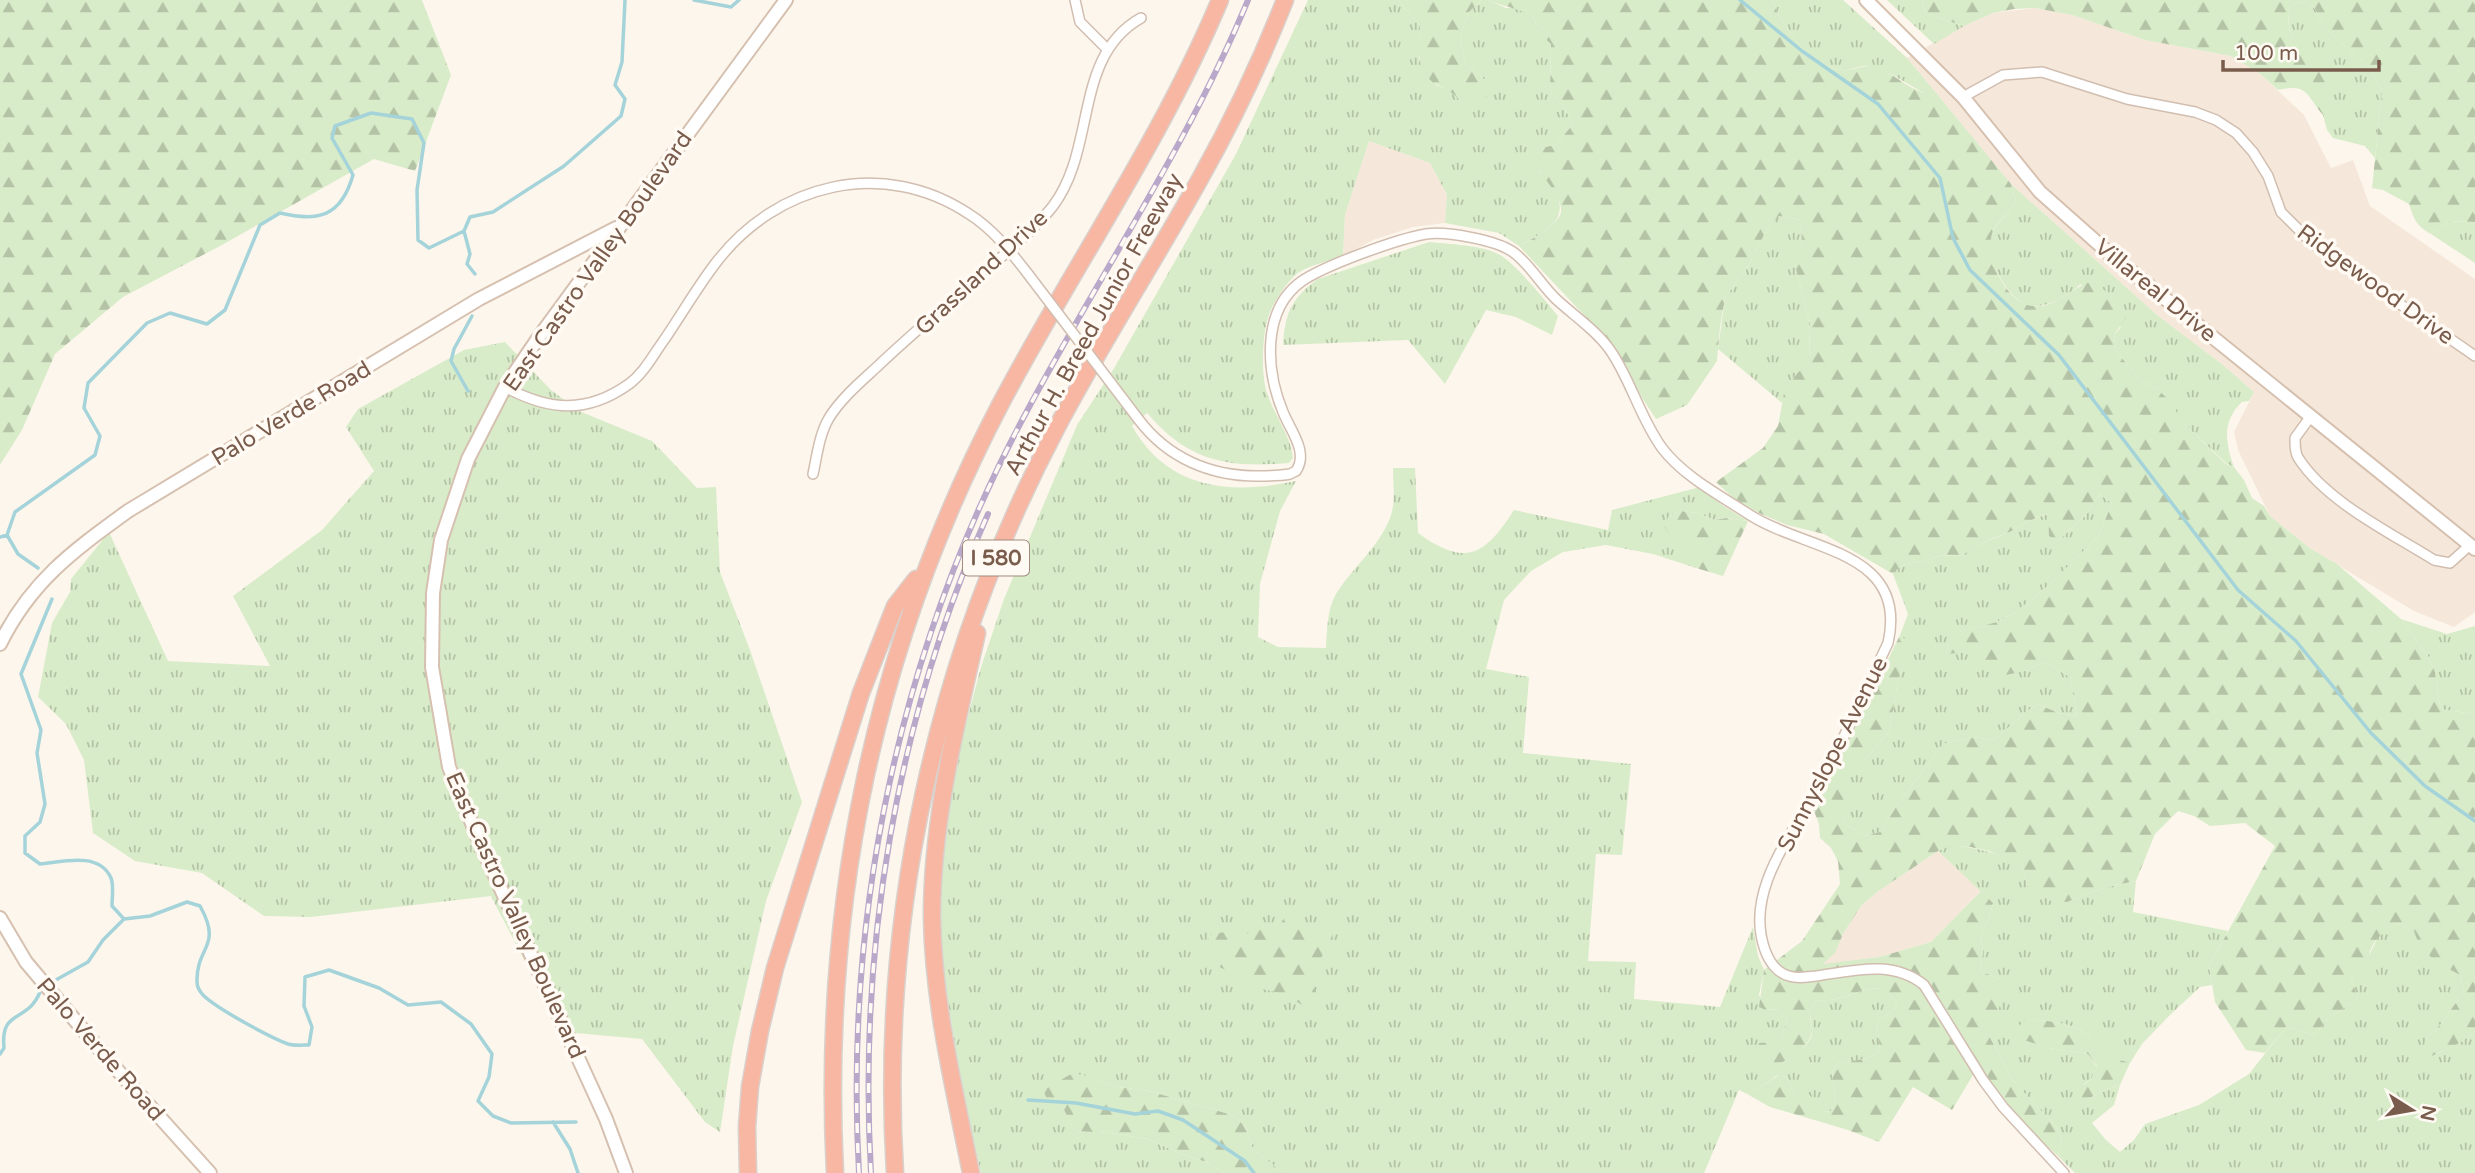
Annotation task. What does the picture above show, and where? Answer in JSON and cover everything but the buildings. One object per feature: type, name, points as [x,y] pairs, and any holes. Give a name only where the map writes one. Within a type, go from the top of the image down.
[{"type":"highway","name":"Arthur H. Breed Junior Freeway","points":[[835,1173],[832,1094],[834,1014],[839,947],[851,856],[867,767],[884,701],[926,566],[995,416],[1158,131],[1220,0]]},
{"type":"highway","name":"Arthur H. Breed Junior Freeway","points":[[895,1173],[892,1091],[900,936],[926,780],[948,696],[991,569],[1017,508],[1056,428],[1222,138],[1252,78],[1285,0]]},
{"type":"highway","points":[[748,1173],[750,1087],[775,968],[875,655],[895,606],[926,566]]},
{"type":"highway","points":[[971,1173],[939,1003],[933,935],[933,884],[936,835],[944,783],[991,569]]},
{"type":"street","name":"East Castro Valley Boulevard","points":[[626,1173],[606,1119],[480,843],[449,767],[432,667],[433,593],[441,540],[468,459],[505,387],[786,0]]},
{"type":"street","points":[[1074,0],[1080,22],[1108,50]]},
{"type":"street","name":"Villareal Drive","points":[[1866,0],[1963,97],[2040,192],[2111,255],[2472,547]]},
{"type":"street","name":"Grassland Drive","points":[[813,474],[821,436],[841,403],[891,354],[1010,250],[1051,208],[1070,177],[1079,151],[1091,90],[1108,50],[1122,31],[1140,19]]},
{"type":"street","name":"Ridgewood Drive","points":[[1963,97],[2003,75],[2042,72],[2127,99],[2195,112],[2216,120],[2236,133],[2253,152],[2268,176],[2281,212],[2312,243],[2475,356]]},
{"type":"street","name":"Sunnyslope Avenue","points":[[505,387],[538,402],[562,406],[593,403],[613,395],[632,382],[647,366],[716,263],[737,239],[778,207],[801,196],[851,184],[877,184],[926,192],[968,213],[1010,250],[1139,420],[1163,446],[1202,468],[1224,474],[1290,474],[1296,471],[1301,460],[1298,443],[1283,413],[1274,386],[1270,359],[1271,335],[1277,312],[1291,291],[1313,275],[1389,245],[1427,234],[1465,237],[1501,246],[1512,252],[1549,292],[1608,348],[1648,426],[1663,449],[1681,468],[1763,523],[1841,554],[1873,575],[1886,590],[1891,605],[1892,625],[1888,643],[1824,778],[1800,816],[1764,888],[1759,923],[1762,942],[1774,966],[1791,977],[1881,967],[1905,972],[1914,977],[1923,985],[2003,1107],[2064,1173]]},
{"type":"street","name":"Palo Verde Road","points":[[0,644],[23,605],[51,572],[74,550],[128,511],[479,299],[620,226]]},
{"type":"street","points":[[2311,416],[2295,438],[2297,457],[2336,497],[2434,560],[2450,563],[2472,547]]},
{"type":"street","name":"Palo Verde Road","points":[[0,918],[26,962],[111,1063],[210,1173]]},
{"type":"shaded area","points":[[2035,8],[2072,15],[2145,40],[2231,56],[2259,73],[2304,115],[2331,168],[2353,160],[2370,206],[2475,279],[2475,612],[2454,627],[2414,611],[2311,549],[2270,516],[2238,450],[2234,432],[2254,392],[2157,315],[2011,184],[1907,58],[1993,13]]},
{"type":"shaded area","points":[[1369,141],[1430,163],[1447,195],[1445,223],[1413,227],[1373,240],[1343,256],[1345,215]]},
{"type":"shaded area","points":[[1938,851],[1981,891],[1931,942],[1879,957],[1822,965],[1835,953],[1843,934],[1861,906]]},
{"type":"green space","points":[[0,0],[422,0],[451,75],[415,171],[374,159],[123,297],[55,354],[22,430],[0,465]]},
{"type":"green space","points":[[1308,0],[1398,0],[1420,25],[1419,59],[1436,85],[1453,92],[1464,105],[1487,97],[1487,82],[1465,63],[1460,38],[1468,13],[1481,0],[1488,0],[1506,8],[1519,8],[1534,17],[1538,32],[1551,43],[1550,92],[1564,107],[1573,124],[1556,145],[1529,150],[1537,168],[1558,198],[1558,216],[1546,229],[1519,246],[1499,233],[1445,223],[1447,195],[1430,163],[1369,141],[1345,215],[1343,256],[1298,273],[1276,301],[1266,326],[1263,356],[1265,386],[1292,450],[1293,458],[1289,463],[1247,464],[1210,458],[1178,442],[1147,413],[1132,426],[1164,464],[1203,483],[1248,487],[1296,481],[1280,511],[1260,584],[1258,637],[1278,647],[1326,648],[1333,600],[1342,584],[1379,538],[1390,518],[1394,500],[1393,468],[1415,468],[1418,533],[1435,544],[1462,553],[1473,552],[1494,538],[1514,510],[1608,530],[1612,510],[1700,487],[1748,521],[1727,518],[1714,520],[1698,513],[1680,511],[1668,517],[1704,555],[1696,568],[1653,554],[1606,545],[1563,552],[1531,571],[1504,600],[1486,669],[1529,677],[1523,753],[1631,764],[1622,855],[1596,854],[1588,961],[1636,962],[1634,999],[1720,1007],[1753,927],[1758,956],[1764,970],[1759,995],[1766,1010],[1778,1009],[1787,1018],[1781,1042],[1774,1043],[1784,1062],[1809,1041],[1812,1029],[1810,1009],[1818,1000],[1837,999],[1874,988],[1883,988],[1894,999],[1897,1006],[1877,1022],[1880,1051],[1868,1058],[1837,1064],[1832,1072],[1836,1103],[1830,1112],[1823,1111],[1817,1101],[1796,1098],[1786,1077],[1777,1075],[1747,1094],[1739,1090],[1704,1173],[1283,1173],[1253,1149],[1245,1126],[1232,1115],[1149,1091],[1111,1086],[1092,1077],[1048,1099],[1063,1108],[1075,1131],[1148,1139],[1207,1162],[1223,1173],[981,1173],[962,1089],[941,959],[940,864],[954,769],[981,667],[1004,599],[1077,425],[1113,370],[1236,154]]},
{"type":"green space","points":[[1398,0],[1481,0],[1468,13],[1460,38],[1465,63],[1487,82],[1487,97],[1474,107],[1464,105],[1452,93],[1430,80],[1421,67],[1420,25]]},
{"type":"green space","points":[[1488,0],[1772,0],[1791,34],[1818,61],[1842,70],[1868,66],[1879,68],[1914,89],[1937,94],[2011,184],[2016,201],[1995,227],[1991,241],[1994,264],[2005,287],[2022,303],[2032,306],[2049,304],[2091,282],[2117,298],[2118,306],[2127,316],[2114,335],[2116,351],[2140,380],[2156,388],[2169,400],[2184,424],[2226,464],[2234,467],[2244,480],[2252,498],[2264,506],[2270,516],[2311,549],[2337,564],[2401,619],[2428,656],[2435,672],[2440,706],[2445,710],[2475,714],[2475,1032],[2432,1056],[2422,1052],[2426,1038],[2441,1024],[2464,991],[2460,975],[2427,953],[2414,931],[2398,924],[2375,942],[2369,954],[2369,970],[2351,978],[2358,998],[2327,1020],[2314,1035],[2286,1027],[2265,1053],[2246,1050],[2215,1002],[2209,966],[2275,846],[2245,823],[2210,826],[2194,816],[2178,811],[2155,834],[2136,881],[2106,887],[2067,902],[2051,901],[2029,889],[2022,866],[1989,851],[1950,846],[1938,851],[1861,906],[1843,934],[1835,953],[1823,964],[1879,957],[1931,942],[1981,891],[1993,903],[1981,936],[1983,952],[1980,971],[2003,980],[2005,991],[1989,1036],[2014,1082],[2057,1128],[2062,1139],[2058,1156],[2023,1124],[1987,1079],[1973,1075],[1952,1110],[1913,1087],[1879,1142],[1770,1107],[1747,1094],[1778,1075],[1786,1077],[1796,1098],[1809,1095],[1823,1111],[1830,1112],[1836,1103],[1832,1072],[1837,1064],[1868,1058],[1880,1051],[1877,1022],[1897,1006],[1883,988],[1837,999],[1818,1000],[1810,1009],[1812,1031],[1801,1050],[1786,1061],[1778,1063],[1754,1060],[1759,1043],[1781,1042],[1787,1018],[1778,1009],[1766,1010],[1759,1007],[1764,970],[1802,941],[1840,884],[1838,861],[1831,848],[1820,838],[1814,811],[1900,635],[1912,644],[1899,676],[1889,732],[1847,777],[1842,821],[1865,836],[1880,832],[1943,744],[1974,737],[1994,740],[2037,704],[2059,713],[2077,716],[2070,677],[2044,662],[2025,671],[1996,677],[1967,652],[1946,654],[1951,634],[1997,622],[2016,612],[2049,585],[2098,537],[2112,503],[2099,494],[2086,515],[2058,541],[2049,536],[2048,514],[1983,543],[1962,556],[1939,556],[1906,564],[1893,574],[1824,534],[1787,525],[1733,498],[1716,482],[1763,448],[1778,426],[1784,393],[1793,378],[1809,361],[1810,324],[1795,265],[1802,249],[1801,220],[1779,216],[1767,229],[1749,264],[1725,298],[1717,361],[1687,405],[1656,419],[1597,329],[1519,246],[1551,226],[1561,211],[1561,205],[1551,186],[1537,168],[1528,150],[1556,145],[1573,124],[1564,107],[1550,92],[1551,44],[1538,32],[1534,17]]},
{"type":"green space","points":[[1772,0],[1843,0],[1907,58],[1937,94],[1928,95],[1877,68],[1866,66],[1843,70],[1819,61],[1791,34]]},
{"type":"green space","points":[[1887,0],[1922,0],[1926,14],[1964,26],[1934,44]]},
{"type":"green space","points":[[1922,0],[2475,0],[2475,222],[2450,221],[2431,234],[2416,222],[2409,204],[2383,190],[2372,188],[2382,91],[2371,69],[2323,26],[2315,9],[2306,1],[2291,5],[2290,29],[2300,46],[2332,79],[2325,93],[2333,108],[2323,115],[2305,92],[2295,88],[2278,90],[2259,73],[2231,56],[2145,40],[2072,15],[2035,8],[1993,13],[1964,26],[1926,14]]},
{"type":"green space","points":[[2306,1],[2315,9],[2323,26],[2371,69],[2382,91],[2375,158],[2365,146],[2333,138],[2327,130],[2323,115],[2332,108],[2324,93],[2327,73],[2297,44],[2289,27],[2291,5]]},
{"type":"green space","points":[[2011,184],[2157,315],[2254,392],[2249,401],[2242,402],[2236,409],[2228,424],[2227,440],[2234,467],[2227,464],[2184,424],[2156,388],[2140,380],[2116,351],[2114,335],[2121,327],[2081,284],[2059,300],[2039,306],[2024,303],[2008,290],[1992,260],[1990,241],[1997,225],[2016,201]]},
{"type":"green space","points":[[1779,216],[1801,220],[1802,250],[1795,265],[1810,324],[1809,362],[1789,386],[1782,403],[1718,349],[1725,298],[1749,264],[1767,229]]},
{"type":"green space","points":[[2450,221],[2475,222],[2475,263],[2431,234]]},
{"type":"green space","points":[[1429,242],[1485,249],[1507,260],[1558,316],[1552,335],[1516,317],[1486,310],[1445,384],[1408,340],[1283,345],[1291,307],[1301,293],[1318,279]]},
{"type":"green space","points":[[505,342],[551,390],[579,411],[652,441],[697,488],[716,487],[720,572],[802,802],[766,901],[733,1046],[720,1132],[705,1122],[642,1039],[564,1032],[491,896],[311,917],[264,916],[202,873],[135,861],[93,833],[84,760],[66,724],[38,697],[52,623],[70,592],[71,579],[109,532],[168,661],[270,666],[233,596],[322,530],[374,471],[346,427],[358,409],[464,350]]},
{"type":"green space","points":[[2099,494],[2112,503],[2098,537],[2049,585],[2016,612],[1997,622],[1952,634],[1946,653],[1967,652],[2025,671],[2044,662],[2070,677],[2077,716],[2059,713],[2037,704],[1994,740],[1974,737],[1943,744],[1880,832],[1865,836],[1842,821],[1846,777],[1889,732],[1899,676],[1911,645],[1900,635],[1908,614],[1893,574],[1906,564],[1939,556],[1962,556],[1978,545],[2049,514],[2058,541],[2086,515]]},
{"type":"green space","points":[[1680,511],[1698,513],[1714,520],[1727,518],[1748,521],[1723,576],[1696,568],[1703,555],[1671,537],[1664,527],[1668,517]]},
{"type":"green space","points":[[2401,619],[2447,634],[2475,626],[2475,714],[2445,710],[2440,706],[2435,672],[2428,656]]},
{"type":"green space","points":[[1950,845],[2005,857],[2022,866],[2029,889],[2067,902],[2106,887],[2136,881],[2133,912],[2228,931],[2209,966],[2212,985],[2200,987],[2170,1015],[2142,1044],[2130,1063],[2112,1055],[2075,1028],[2050,1021],[2025,1020],[2049,1048],[2088,1054],[2097,1067],[2091,1079],[2084,1084],[2091,1098],[2120,1085],[2114,1105],[2092,1123],[2120,1152],[2134,1140],[2145,1124],[2199,1105],[2249,1074],[2286,1027],[2314,1035],[2327,1020],[2358,998],[2351,978],[2361,972],[2380,933],[2398,924],[2415,931],[2438,962],[2460,975],[2464,991],[2441,1024],[2426,1038],[2432,1056],[2475,1032],[2475,1173],[2075,1173],[2058,1156],[2062,1139],[2057,1128],[2014,1082],[1989,1036],[2003,980],[1980,971],[1983,952],[1981,936],[1993,903],[1938,851]]},
{"type":"green space","points":[[1285,916],[1310,935],[1334,932],[1322,956],[1313,984],[1320,1002],[1306,1007],[1283,994],[1254,987],[1241,977],[1213,964],[1208,946],[1209,935],[1224,932],[1245,934],[1280,925]]},
{"type":"green space","points":[[2025,1020],[2050,1021],[2075,1028],[2112,1055],[2130,1063],[2120,1085],[2100,1092],[2079,1105],[2073,1094],[2091,1079],[2097,1066],[2088,1054],[2049,1048],[2021,1039],[2018,1027]]},
{"type":"green space","points":[[1073,1073],[1092,1077],[1111,1086],[1149,1091],[1232,1115],[1245,1126],[1253,1149],[1283,1173],[1223,1173],[1207,1162],[1148,1139],[1075,1131],[1063,1108],[1047,1099],[1043,1090]]},
{"type":"waterway","points":[[7,535],[15,512],[95,455],[100,436],[84,408],[88,383],[147,323],[170,313],[207,324],[225,310],[260,225],[280,213],[317,216],[335,208],[342,200],[353,175],[332,138],[335,126],[371,113],[412,119],[424,143],[417,190],[418,240],[429,248],[464,231],[470,217],[493,212],[564,166],[621,116],[625,99],[615,85],[622,62],[625,0]]},
{"type":"waterway","points":[[694,0],[731,7],[739,0]]},
{"type":"waterway","points":[[1740,0],[1802,51],[1878,104],[1940,178],[1953,238],[1970,270],[2059,355],[2238,590],[2296,641],[2371,733],[2425,786],[2475,821]]},
{"type":"waterway","points":[[464,231],[470,254],[467,264],[475,274]]},
{"type":"waterway","points":[[468,391],[451,361],[454,349],[472,316]]},
{"type":"waterway","points":[[7,535],[18,554],[38,568]]},
{"type":"waterway","points":[[0,537],[7,535]]},
{"type":"waterway","points":[[52,599],[21,674],[41,730],[37,753],[45,804],[40,822],[25,836],[25,853],[40,864],[69,860],[98,864],[111,878],[112,906],[124,919]]},
{"type":"waterway","points":[[124,919],[150,916],[187,902],[200,906],[209,930],[209,939],[198,970],[197,984],[200,991],[211,1002],[232,1015],[288,1044],[309,1045],[312,1027],[304,1006],[305,977],[329,970],[379,988],[408,1005],[441,1002],[471,1024],[492,1054],[489,1077],[478,1101],[493,1116],[511,1123],[576,1122]]},
{"type":"waterway","points":[[54,981],[88,962],[103,940],[124,919]]},
{"type":"waterway","points":[[0,1054],[4,1048],[6,1027],[35,1002],[40,992]]},
{"type":"waterway","points":[[1028,1100],[1076,1103],[1135,1114],[1158,1111],[1183,1120],[1245,1161],[1254,1173]]},
{"type":"waterway","points":[[553,1122],[570,1149],[578,1173]]},
{"type":"railway","points":[[859,1173],[857,1074],[861,975],[872,877],[890,780],[915,685],[945,591],[983,500],[1027,411],[1171,158],[1248,0]]},
{"type":"railway","points":[[871,1173],[871,1004],[878,920],[890,837],[907,754],[929,672],[956,592],[988,514]]}]
